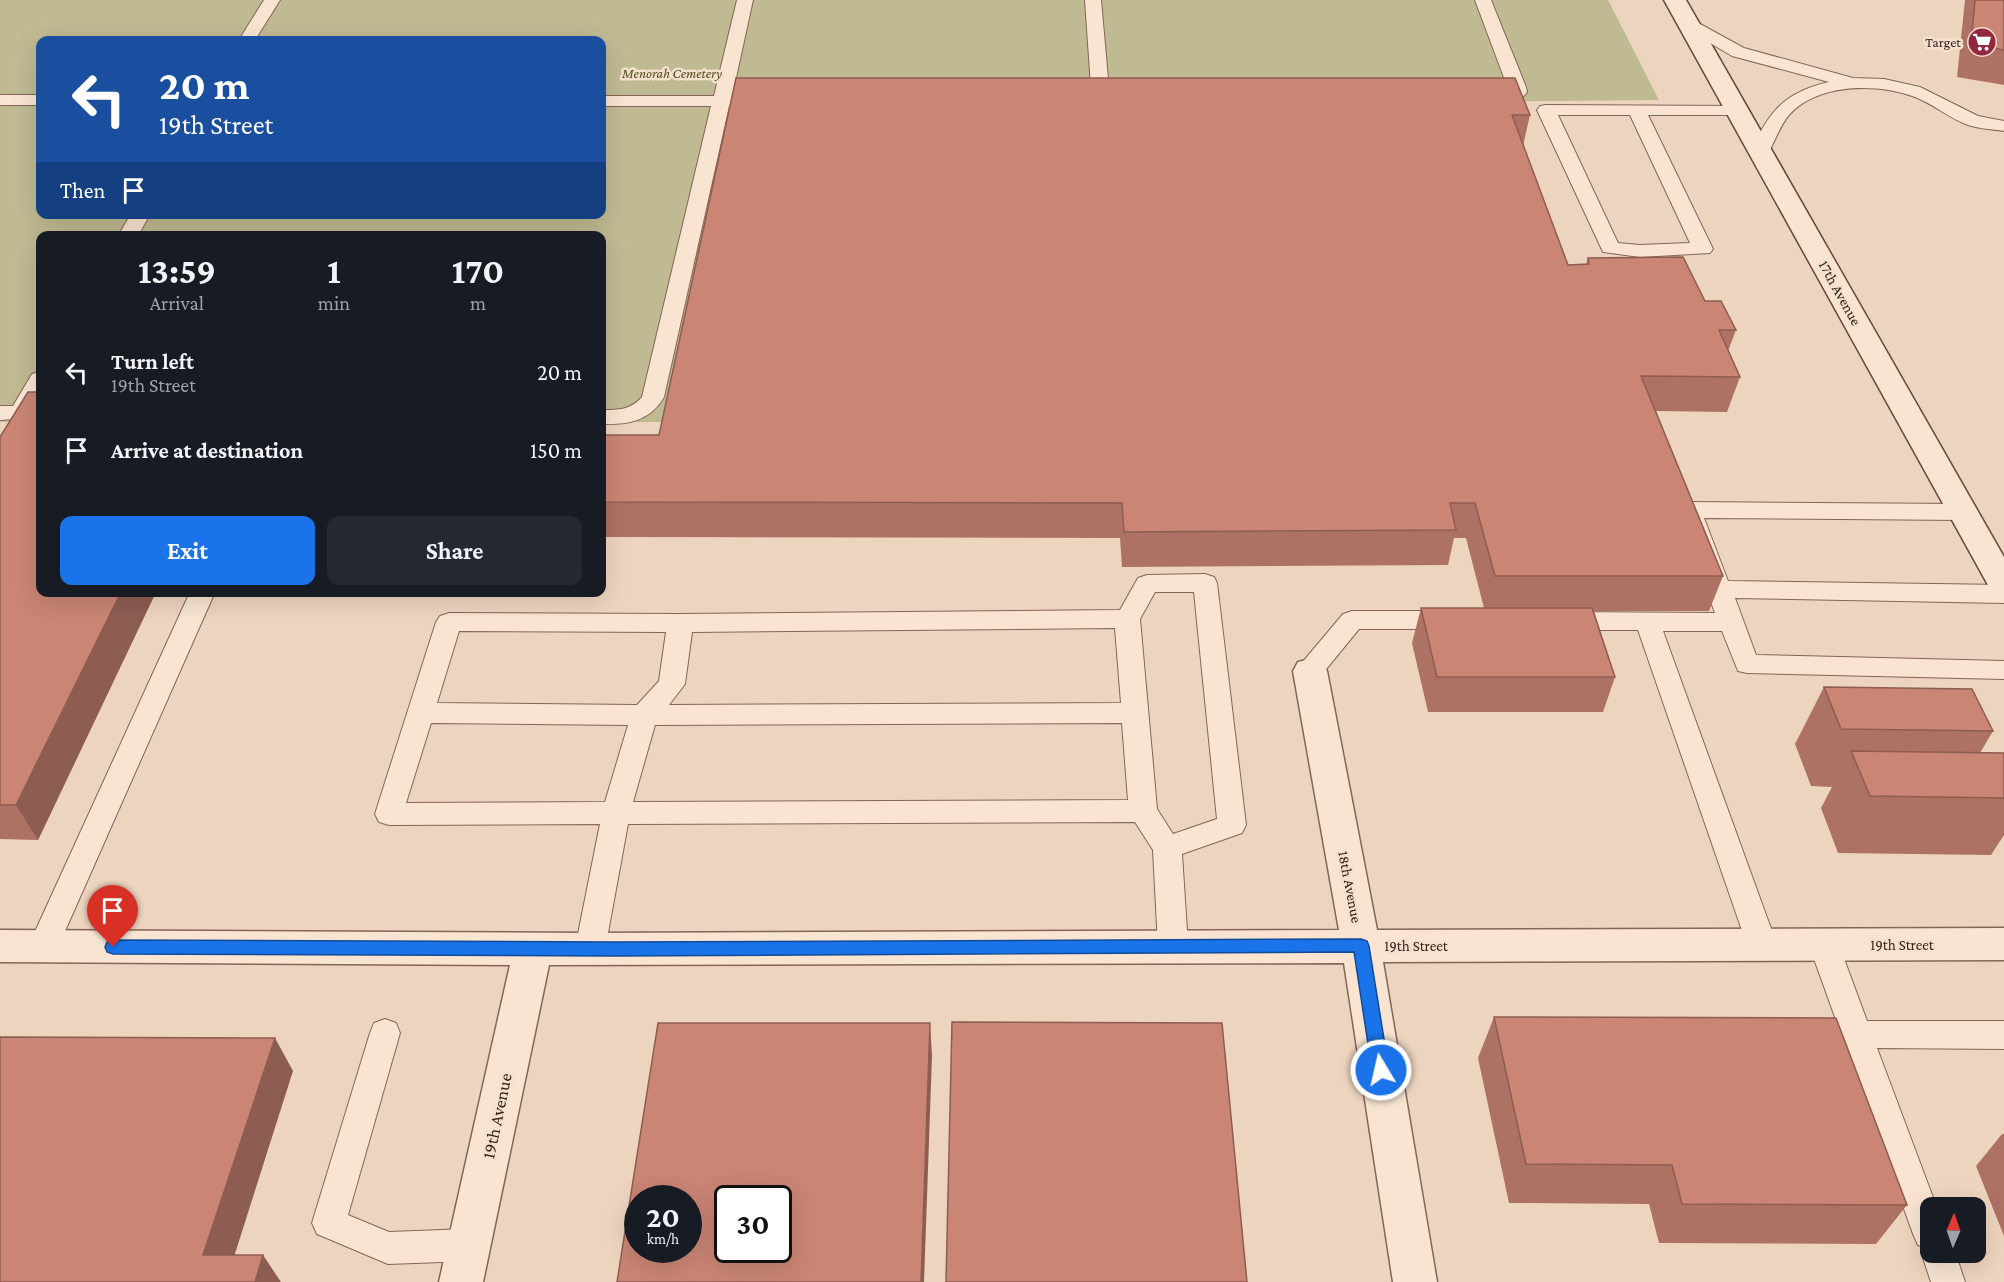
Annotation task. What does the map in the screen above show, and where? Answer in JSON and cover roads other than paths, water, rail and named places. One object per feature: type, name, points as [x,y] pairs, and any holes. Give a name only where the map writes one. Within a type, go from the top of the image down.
[{"type":"street","name":"17th Avenue","points":[[1675,0],[2004,585]]},
{"type":"street","name":"18th Avenue","points":[[1310,671],[1361,946],[1415,1282]]},
{"type":"street","name":"19th Street","points":[[0,946],[590,949],[2004,944]]},
{"type":"street","name":"19th Avenue","points":[[465,1263],[533,949]]},
{"type":"lane","points":[[250,36],[272,0]]},
{"type":"lane","points":[[606,417],[639,413],[649,406],[653,397],[745,0]]},
{"type":"lane","points":[[1093,0],[1101,101]]},
{"type":"lane","points":[[1480,101],[1513,97],[1518,92],[1483,0]]},
{"type":"lane","points":[[1689,24],[1738,52],[1802,71],[1915,91],[1972,120],[2004,126]]},
{"type":"lane","points":[[1760,151],[1773,124],[1792,103],[1821,90],[1861,83]]},
{"type":"lane","points":[[0,100],[36,100]]},
{"type":"lane","points":[[606,101],[781,101]]},
{"type":"lane","points":[[1636,110],[1702,249],[1640,251],[1610,248],[1546,110],[1636,110],[1737,110]]},
{"type":"lane","points":[[20,413],[36,386]]},
{"type":"lane","points":[[1963,512],[1689,510],[1747,664],[2004,670]]},
{"type":"lane","points":[[1167,848],[1232,825],[1205,584],[1147,584],[1127,619],[1143,811],[1167,848],[1173,946]]},
{"type":"lane","points":[[1718,589],[2004,594]]},
{"type":"lane","points":[[42,947],[201,597]]},
{"type":"lane","points":[[1127,619],[680,623],[449,622],[389,814],[1143,811]]},
{"type":"lane","points":[[1310,671],[1353,620],[1470,620]]},
{"type":"lane","points":[[1541,621],[1731,622]]},
{"type":"lane","points":[[1647,621],[1762,945]]},
{"type":"lane","points":[[590,949],[616,813],[644,715],[672,684],[680,623]]},
{"type":"lane","points":[[420,712],[644,715],[1135,712]]},
{"type":"lane","points":[[1824,945],[1920,1207]]},
{"type":"lane","points":[[385,1033],[329,1223],[388,1248],[465,1263]]},
{"type":"lane","points":[[1857,1034],[2004,1035]]},
{"type":"lane","points":[[1942,1263],[1948,1282]]},
{"type":"place","name":"Target","points":[[1982,42]]},
{"type":"park label","name":"Menorah Cemetery","points":[[672,73]]}]
